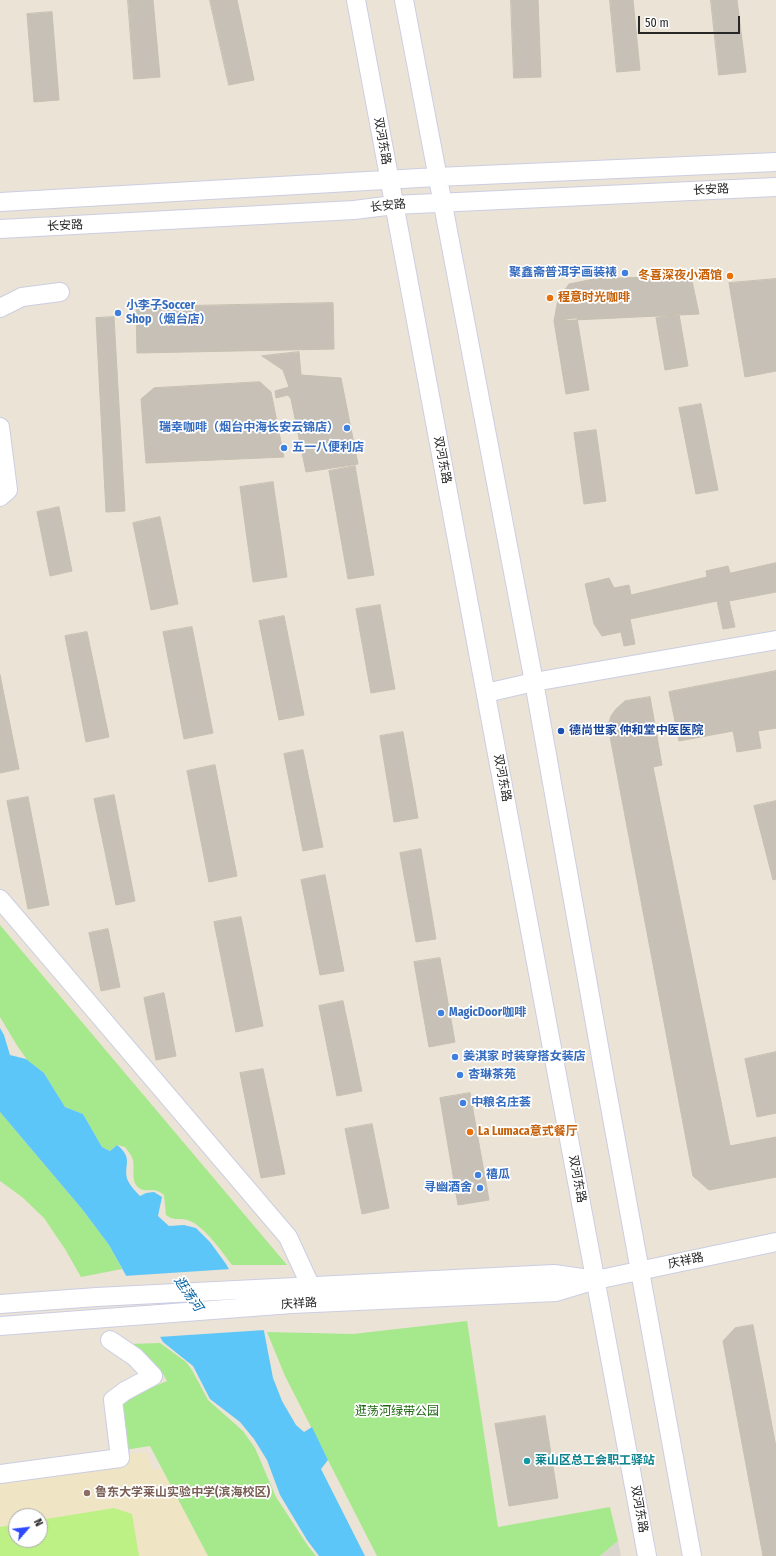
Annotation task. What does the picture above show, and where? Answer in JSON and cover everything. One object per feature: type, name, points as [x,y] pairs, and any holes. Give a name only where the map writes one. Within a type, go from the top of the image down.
[{"type":"street","name":"双河东路","points":[[356,0],[647,1556]]},
{"type":"street","points":[[404,0],[534,682],[692,1556]]},
{"type":"street","points":[[0,202],[437,177],[776,162]]},
{"type":"street","name":"长安路","points":[[0,229],[346,210],[442,202],[776,187]]},
{"type":"street","points":[[0,308],[22,297],[60,292]]},
{"type":"street","points":[[0,427],[8,490],[0,496]]},
{"type":"street","points":[[486,693],[534,682],[776,640]]},
{"type":"street","points":[[0,899],[288,1237],[311,1286]]},
{"type":"street","name":"庆祥路","points":[[0,1326],[276,1306],[556,1292],[596,1280],[776,1242]]},
{"type":"street","name":"庆祥路","points":[[0,1304],[97,1297],[266,1290],[311,1286],[554,1274],[596,1280]]},
{"type":"street","points":[[0,1474],[120,1458],[113,1400],[124,1392],[153,1376],[136,1357],[110,1340]]},
{"type":"shaded area","name":"鲁东大学莱山实验中学(滨海校区)","points":[[146,1452],[153,1470],[161,1468],[208,1556],[0,1556],[0,1470]]},
{"type":"shaded area","points":[[618,1541],[621,1556],[600,1556]]},
{"type":"green space","points":[[0,925],[287,1265],[232,1265],[212,1239],[199,1227],[187,1220],[174,1219],[166,1215],[164,1195],[154,1190],[141,1189],[135,1184],[133,1160],[125,1147],[117,1145],[110,1151],[102,1147],[83,1114],[65,1107],[44,1073],[28,1061],[0,1017]]},
{"type":"green space","points":[[0,1112],[82,1209],[109,1245],[122,1269],[81,1277],[65,1249],[44,1218],[22,1197],[0,1181]]},
{"type":"green space","name":"逛荡河绿带公园","points":[[467,1321],[498,1527],[610,1507],[618,1541],[600,1556],[377,1556],[285,1376],[267,1332],[353,1334]]},
{"type":"green space","points":[[160,1343],[186,1362],[208,1400],[243,1431],[255,1448],[276,1497],[316,1556],[208,1556],[150,1446],[125,1450],[122,1402],[124,1399],[167,1381],[160,1369],[155,1364],[140,1351],[128,1344]]},
{"type":"green space","points":[[114,1508],[132,1514],[139,1556],[0,1556],[0,1527],[8,1526],[8,1548],[48,1548],[48,1519]]},
{"type":"water","name":"逛荡河","points":[[0,1028],[4,1035],[10,1055],[26,1059],[44,1073],[65,1107],[83,1114],[102,1147],[110,1151],[117,1145],[122,1150],[127,1159],[126,1171],[128,1181],[137,1193],[140,1196],[146,1193],[154,1192],[162,1197],[158,1216],[169,1226],[184,1225],[196,1228],[210,1242],[226,1264],[264,1331],[273,1378],[282,1401],[296,1425],[304,1432],[312,1427],[328,1460],[321,1469],[365,1556],[319,1556],[307,1540],[280,1495],[267,1460],[254,1439],[240,1422],[210,1399],[193,1366],[163,1342],[109,1245],[82,1209],[0,1112]]},
{"type":"pier","points":[[231,1269],[265,1330],[158,1337],[124,1276]]},
{"type":"building","points":[[128,0],[153,0],[160,77],[134,79]]},
{"type":"building","points":[[210,0],[237,0],[254,80],[229,85]]},
{"type":"building","points":[[511,0],[538,0],[541,77],[514,78]]},
{"type":"building","points":[[610,0],[633,0],[640,70],[617,72]]},
{"type":"building","points":[[711,0],[737,0],[746,72],[719,75]]},
{"type":"building","points":[[52,12],[59,100],[34,102],[27,14]]},
{"type":"building","points":[[691,276],[699,314],[554,321],[558,299],[569,284],[594,279]]},
{"type":"building","points":[[776,279],[776,371],[745,377],[729,283]]},
{"type":"building","points":[[333,303],[334,349],[137,353],[136,307]]},
{"type":"building","points":[[679,314],[688,366],[665,370],[656,318]]},
{"type":"building","points":[[114,317],[125,511],[106,512],[96,318]]},
{"type":"building","points":[[577,318],[589,390],[566,394],[554,321]]},
{"type":"building","points":[[299,352],[301,375],[341,378],[358,464],[306,472],[291,399],[288,395],[276,398],[275,391],[289,387],[283,370],[262,356]]},
{"type":"building","points":[[260,382],[271,392],[284,457],[146,463],[141,399],[154,388]]},
{"type":"building","points":[[701,404],[718,490],[696,494],[679,408]]},
{"type":"building","points":[[596,430],[606,501],[584,504],[574,433]]},
{"type":"building","points":[[355,466],[374,575],[348,579],[329,471]]},
{"type":"building","points":[[273,482],[287,577],[253,582],[240,487]]},
{"type":"building","points":[[59,507],[72,571],[50,576],[37,512]]},
{"type":"building","points":[[160,517],[178,604],[151,610],[133,523]]},
{"type":"building","points":[[776,563],[776,592],[729,601],[735,627],[723,629],[717,601],[630,619],[635,644],[624,646],[621,632],[602,636],[594,624],[585,584],[609,578],[614,588],[629,585],[631,595],[707,577],[706,571],[728,566],[730,573]]},
{"type":"building","points":[[380,605],[395,689],[371,693],[356,609]]},
{"type":"building","points":[[284,616],[304,715],[279,720],[259,621]]},
{"type":"building","points":[[192,627],[213,733],[184,739],[163,632]]},
{"type":"building","points":[[87,632],[109,737],[86,742],[65,636]]},
{"type":"building","points":[[776,671],[776,728],[758,731],[761,748],[737,752],[733,731],[679,741],[669,692]]},
{"type":"building","points":[[0,675],[19,769],[0,773]]},
{"type":"building","points":[[650,697],[662,765],[653,767],[730,1146],[776,1137],[776,1177],[709,1190],[693,1176],[608,726],[611,716],[625,701]]},
{"type":"building","points":[[403,732],[418,818],[394,822],[380,736]]},
{"type":"building","points":[[303,750],[323,847],[303,851],[284,754]]},
{"type":"building","points":[[215,765],[237,876],[209,882],[187,771]]},
{"type":"building","points":[[114,795],[135,901],[116,905],[94,799]]},
{"type":"building","points":[[28,797],[49,905],[28,909],[7,801]]},
{"type":"building","points":[[776,801],[776,879],[773,880],[754,806]]},
{"type":"building","points":[[421,849],[436,939],[416,942],[400,853]]},
{"type":"building","points":[[325,875],[344,971],[320,975],[301,880]]},
{"type":"building","points":[[241,917],[263,1026],[236,1032],[214,922]]},
{"type":"building","points":[[108,929],[120,987],[101,991],[89,933]]},
{"type":"building","points":[[440,958],[455,1042],[429,1047],[414,962]]},
{"type":"building","points":[[164,993],[176,1056],[156,1060],[144,998]]},
{"type":"building","points":[[343,1001],[362,1091],[337,1096],[319,1006]]},
{"type":"building","points":[[776,1052],[776,1113],[757,1117],[745,1059]]},
{"type":"building","points":[[263,1069],[285,1174],[261,1178],[240,1073]]},
{"type":"building","points":[[470,1093],[489,1200],[458,1205],[440,1098]]},
{"type":"building","points":[[372,1124],[389,1208],[362,1214],[345,1129]]},
{"type":"building","points":[[753,1325],[776,1447],[776,1556],[763,1556],[723,1341],[735,1328]]},
{"type":"building","name":"莱山区总工会职工驿站","points":[[545,1416],[558,1498],[509,1506],[495,1424]]},
{"type":"place","name":"聚鑫斋普洱字画装裱","points":[[625,273]]},
{"type":"place","name":"冬喜深夜小酒馆","points":[[730,276]]},
{"type":"place","name":"程意时光咖啡","points":[[550,298]]},
{"type":"place","name":"小李子Soccer Shop（烟台店）","points":[[118,313]]},
{"type":"place","name":"瑞幸咖啡（烟台中海长安云锦店）","points":[[347,428]]},
{"type":"place","name":"五一八便利店","points":[[284,448]]},
{"type":"place","name":"德尚世家 仲和堂中医医院","points":[[561,731]]},
{"type":"place","name":"MagicDoor咖啡","points":[[441,1013]]},
{"type":"place","name":"姜淇家 时装穿搭女装店","points":[[455,1057]]},
{"type":"place","name":"杏琳茶苑","points":[[460,1075]]},
{"type":"place","name":"中粮名庄荟","points":[[463,1103]]},
{"type":"place","name":"La Lumaca意式餐厅","points":[[470,1132]]},
{"type":"place","name":"禧瓜","points":[[478,1175]]},
{"type":"place","name":"寻幽酒舍","points":[[480,1188]]},
{"type":"place","name":"莱山区总工会职工驿站","points":[[527,1461]]},
{"type":"place","name":"鲁东大学莱山实验中学(滨海校区)","points":[[87,1493]]}]
